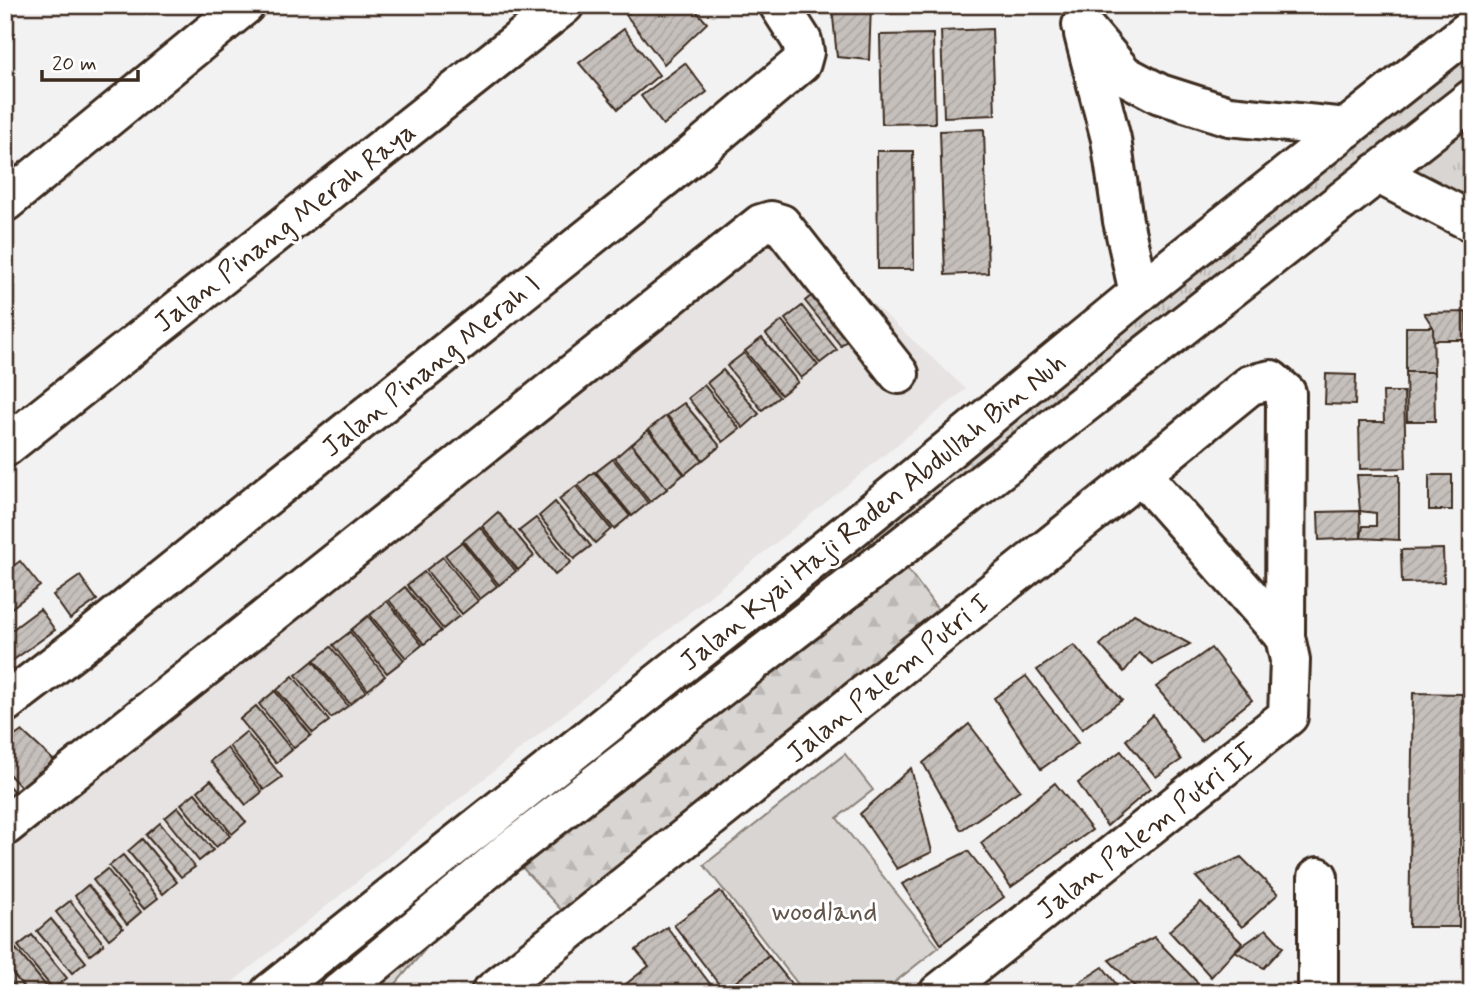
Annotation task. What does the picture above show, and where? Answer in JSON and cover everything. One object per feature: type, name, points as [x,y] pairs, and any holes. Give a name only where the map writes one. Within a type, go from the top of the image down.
[{"type":"main road","points":[[5,202],[244,5]]},
{"type":"main road","name":"Jalan Pinang Merah Raya","points":[[5,447],[564,5]]},
{"type":"main road","name":"Jalan Pinang Merah I","points":[[5,704],[671,173],[801,63],[804,52],[802,41],[779,5]]},
{"type":"main road","points":[[1078,15],[1125,75],[1160,94],[1229,116],[1347,128]]},
{"type":"main road","points":[[1078,15],[1111,139],[1115,179],[1139,293]]},
{"type":"main road","name":"Jalan Kyai Haji Raden Abdullah Bin Nuh","points":[[270,993],[869,515],[1139,293],[1472,28]]},
{"type":"main road","name":"Jalan Kyai Haji Raden Abdullah Bin Nuh","points":[[339,993],[508,852],[1472,101]]},
{"type":"main road","points":[[1377,173],[1472,222]]},
{"type":"main road","points":[[5,825],[761,224],[771,221],[781,224],[899,374]]},
{"type":"main road","name":"Jalan Palem Putri I","points":[[491,993],[1250,385],[1271,380],[1286,393]]},
{"type":"main road","name":"Jalan Palem Putri II","points":[[939,993],[1288,716],[1290,660],[1285,637],[1286,393]]},
{"type":"main road","points":[[1140,474],[1285,637]]},
{"type":"main road","points":[[869,515],[895,552]]},
{"type":"main road","points":[[1318,877],[1318,993]]},
{"type":"shaded area","points":[[781,219],[966,389],[219,993],[5,993],[5,853]]},
{"type":"green space","points":[[1472,30],[1472,222],[1377,174],[508,852],[388,993],[272,993]]},
{"type":"green space","points":[[895,552],[941,614],[563,912],[508,852]]},
{"type":"green space","name":"woodland","points":[[845,754],[873,790],[837,818],[939,947],[881,993],[805,993],[704,865]]},
{"type":"building","points":[[642,5],[691,5],[707,23],[664,64],[626,15]]},
{"type":"building","points":[[871,5],[869,60],[837,57],[832,7]]},
{"type":"building","points":[[624,29],[659,75],[618,109],[579,63]]},
{"type":"building","points":[[992,29],[995,115],[944,117],[941,31]]},
{"type":"building","points":[[933,34],[935,123],[882,124],[880,35]]},
{"type":"building","points":[[685,63],[707,92],[663,125],[641,96]]},
{"type":"building","points":[[984,129],[988,273],[945,275],[940,131]]},
{"type":"building","points":[[877,151],[913,151],[914,269],[878,269]]},
{"type":"building","points":[[821,288],[857,332],[841,346],[805,301]]},
{"type":"building","points":[[802,306],[837,350],[820,363],[785,319]]},
{"type":"building","points":[[1466,312],[1467,340],[1433,340],[1433,327],[1424,313]]},
{"type":"building","points":[[782,321],[818,365],[801,378],[766,334]]},
{"type":"building","points":[[1406,327],[1433,327],[1434,372],[1406,372]]},
{"type":"building","points":[[762,338],[798,382],[781,395],[745,351]]},
{"type":"building","points":[[744,353],[779,397],[762,410],[727,366]]},
{"type":"building","points":[[723,370],[759,414],[743,428],[707,383]]},
{"type":"building","points":[[1406,372],[1434,372],[1435,421],[1407,421]]},
{"type":"building","points":[[1326,374],[1356,375],[1355,405],[1325,404]]},
{"type":"building","points":[[704,385],[740,429],[723,442],[688,398]]},
{"type":"building","points":[[1383,392],[1404,392],[1406,468],[1360,469],[1359,422],[1384,422]]},
{"type":"building","points":[[684,403],[720,446],[703,460],[667,415]]},
{"type":"building","points":[[666,416],[702,460],[685,474],[649,429]]},
{"type":"building","points":[[648,430],[684,474],[667,488],[632,444]]},
{"type":"building","points":[[631,444],[667,489],[650,502],[615,458]]},
{"type":"building","points":[[613,459],[648,503],[632,516],[596,472]]},
{"type":"building","points":[[594,472],[630,516],[614,529],[578,485]]},
{"type":"building","points":[[1357,475],[1399,475],[1399,540],[1361,538],[1363,526],[1376,526],[1376,513],[1360,511]]},
{"type":"building","points":[[1429,475],[1452,475],[1452,510],[1429,510]]},
{"type":"building","points":[[576,486],[611,529],[595,543],[559,499]]},
{"type":"building","points":[[555,502],[591,546],[574,559],[539,516]]},
{"type":"building","points":[[1360,511],[1361,538],[1319,540],[1318,512]]},
{"type":"building","points":[[498,512],[534,556],[518,570],[482,526]]},
{"type":"building","points":[[536,518],[571,562],[555,575],[519,531]]},
{"type":"building","points":[[480,527],[516,571],[499,585],[463,541]]},
{"type":"building","points":[[462,542],[497,586],[480,599],[445,555]]},
{"type":"building","points":[[1443,549],[1444,582],[1402,583],[1401,550]]},
{"type":"building","points":[[443,557],[478,601],[462,614],[426,570]]},
{"type":"building","points":[[20,561],[40,586],[5,613],[5,572]]},
{"type":"building","points":[[424,572],[459,616],[443,629],[407,585]]},
{"type":"building","points":[[80,576],[97,600],[70,619],[53,595]]},
{"type":"building","points":[[405,587],[441,631],[424,644],[389,600]]},
{"type":"building","points":[[387,601],[422,645],[406,658],[370,615]]},
{"type":"building","points":[[40,609],[55,630],[5,666],[5,635]]},
{"type":"building","points":[[1134,614],[1190,644],[1153,664],[1139,653],[1124,672],[1100,645]]},
{"type":"building","points":[[368,616],[404,660],[387,673],[351,630]]},
{"type":"building","points":[[350,632],[385,676],[368,690],[333,645]]},
{"type":"building","points":[[1074,645],[1122,700],[1082,729],[1037,670]]},
{"type":"building","points":[[331,647],[366,691],[350,704],[314,660]]},
{"type":"building","points":[[1211,648],[1252,700],[1201,741],[1156,687]]},
{"type":"building","points":[[313,661],[348,706],[331,718],[296,675]]},
{"type":"building","points":[[293,676],[329,721],[313,733],[277,690]]},
{"type":"building","points":[[1026,676],[1078,743],[1041,769],[994,698]]},
{"type":"building","points":[[275,691],[311,735],[294,748],[259,704]]},
{"type":"building","points":[[1413,693],[1462,694],[1459,927],[1409,927]]},
{"type":"building","points":[[256,706],[292,750],[276,763],[240,719]]},
{"type":"building","points":[[1153,715],[1181,760],[1156,777],[1126,740]]},
{"type":"building","points":[[969,724],[1020,790],[961,830],[923,763]]},
{"type":"building","points":[[22,731],[63,769],[30,797],[5,770],[5,743]]},
{"type":"building","points":[[246,732],[282,777],[264,790],[229,746]]},
{"type":"building","points":[[227,748],[262,792],[246,805],[210,761]]},
{"type":"building","points":[[1121,751],[1150,789],[1107,826],[1078,783]]},
{"type":"building","points":[[911,768],[932,852],[897,869],[860,814]]},
{"type":"building","points":[[211,780],[246,822],[232,834],[198,791]]},
{"type":"building","points":[[5,782],[20,798],[5,811]]},
{"type":"building","points":[[1055,783],[1092,830],[1011,887],[981,843]]},
{"type":"building","points":[[195,793],[230,836],[216,847],[181,804]]},
{"type":"building","points":[[178,807],[213,850],[199,861],[165,818]]},
{"type":"building","points":[[160,823],[195,867],[181,877],[146,835]]},
{"type":"building","points":[[142,839],[177,882],[163,894],[128,851]]},
{"type":"building","points":[[968,851],[1004,897],[941,944],[902,884]]},
{"type":"building","points":[[123,855],[158,898],[144,909],[109,866]]},
{"type":"building","points":[[1241,857],[1278,894],[1242,927],[1196,877]]},
{"type":"building","points":[[107,869],[141,912],[127,924],[93,880]]},
{"type":"building","points":[[88,885],[123,928],[109,939],[75,896]]},
{"type":"building","points":[[720,891],[769,956],[724,991],[674,925]]},
{"type":"building","points":[[70,901],[104,944],[90,955],[56,912]]},
{"type":"building","points":[[1201,902],[1242,943],[1211,977],[1169,931]]},
{"type":"building","points":[[51,919],[86,962],[72,973],[37,931]]},
{"type":"building","points":[[667,927],[717,993],[633,993],[626,984],[649,966],[636,950]]},
{"type":"building","points":[[1266,929],[1283,947],[1264,968],[1235,951]]},
{"type":"building","points":[[32,935],[67,978],[53,989],[18,946]]},
{"type":"building","points":[[1154,937],[1198,983],[1180,993],[1141,993],[1109,960]]},
{"type":"building","points":[[16,949],[50,993],[28,993],[5,964],[5,958]]},
{"type":"building","points":[[769,956],[799,993],[725,993],[724,991]]},
{"type":"building","points":[[1103,967],[1123,993],[1063,993]]},
{"type":"building","points":[[5,974],[20,993],[5,993]]}]
